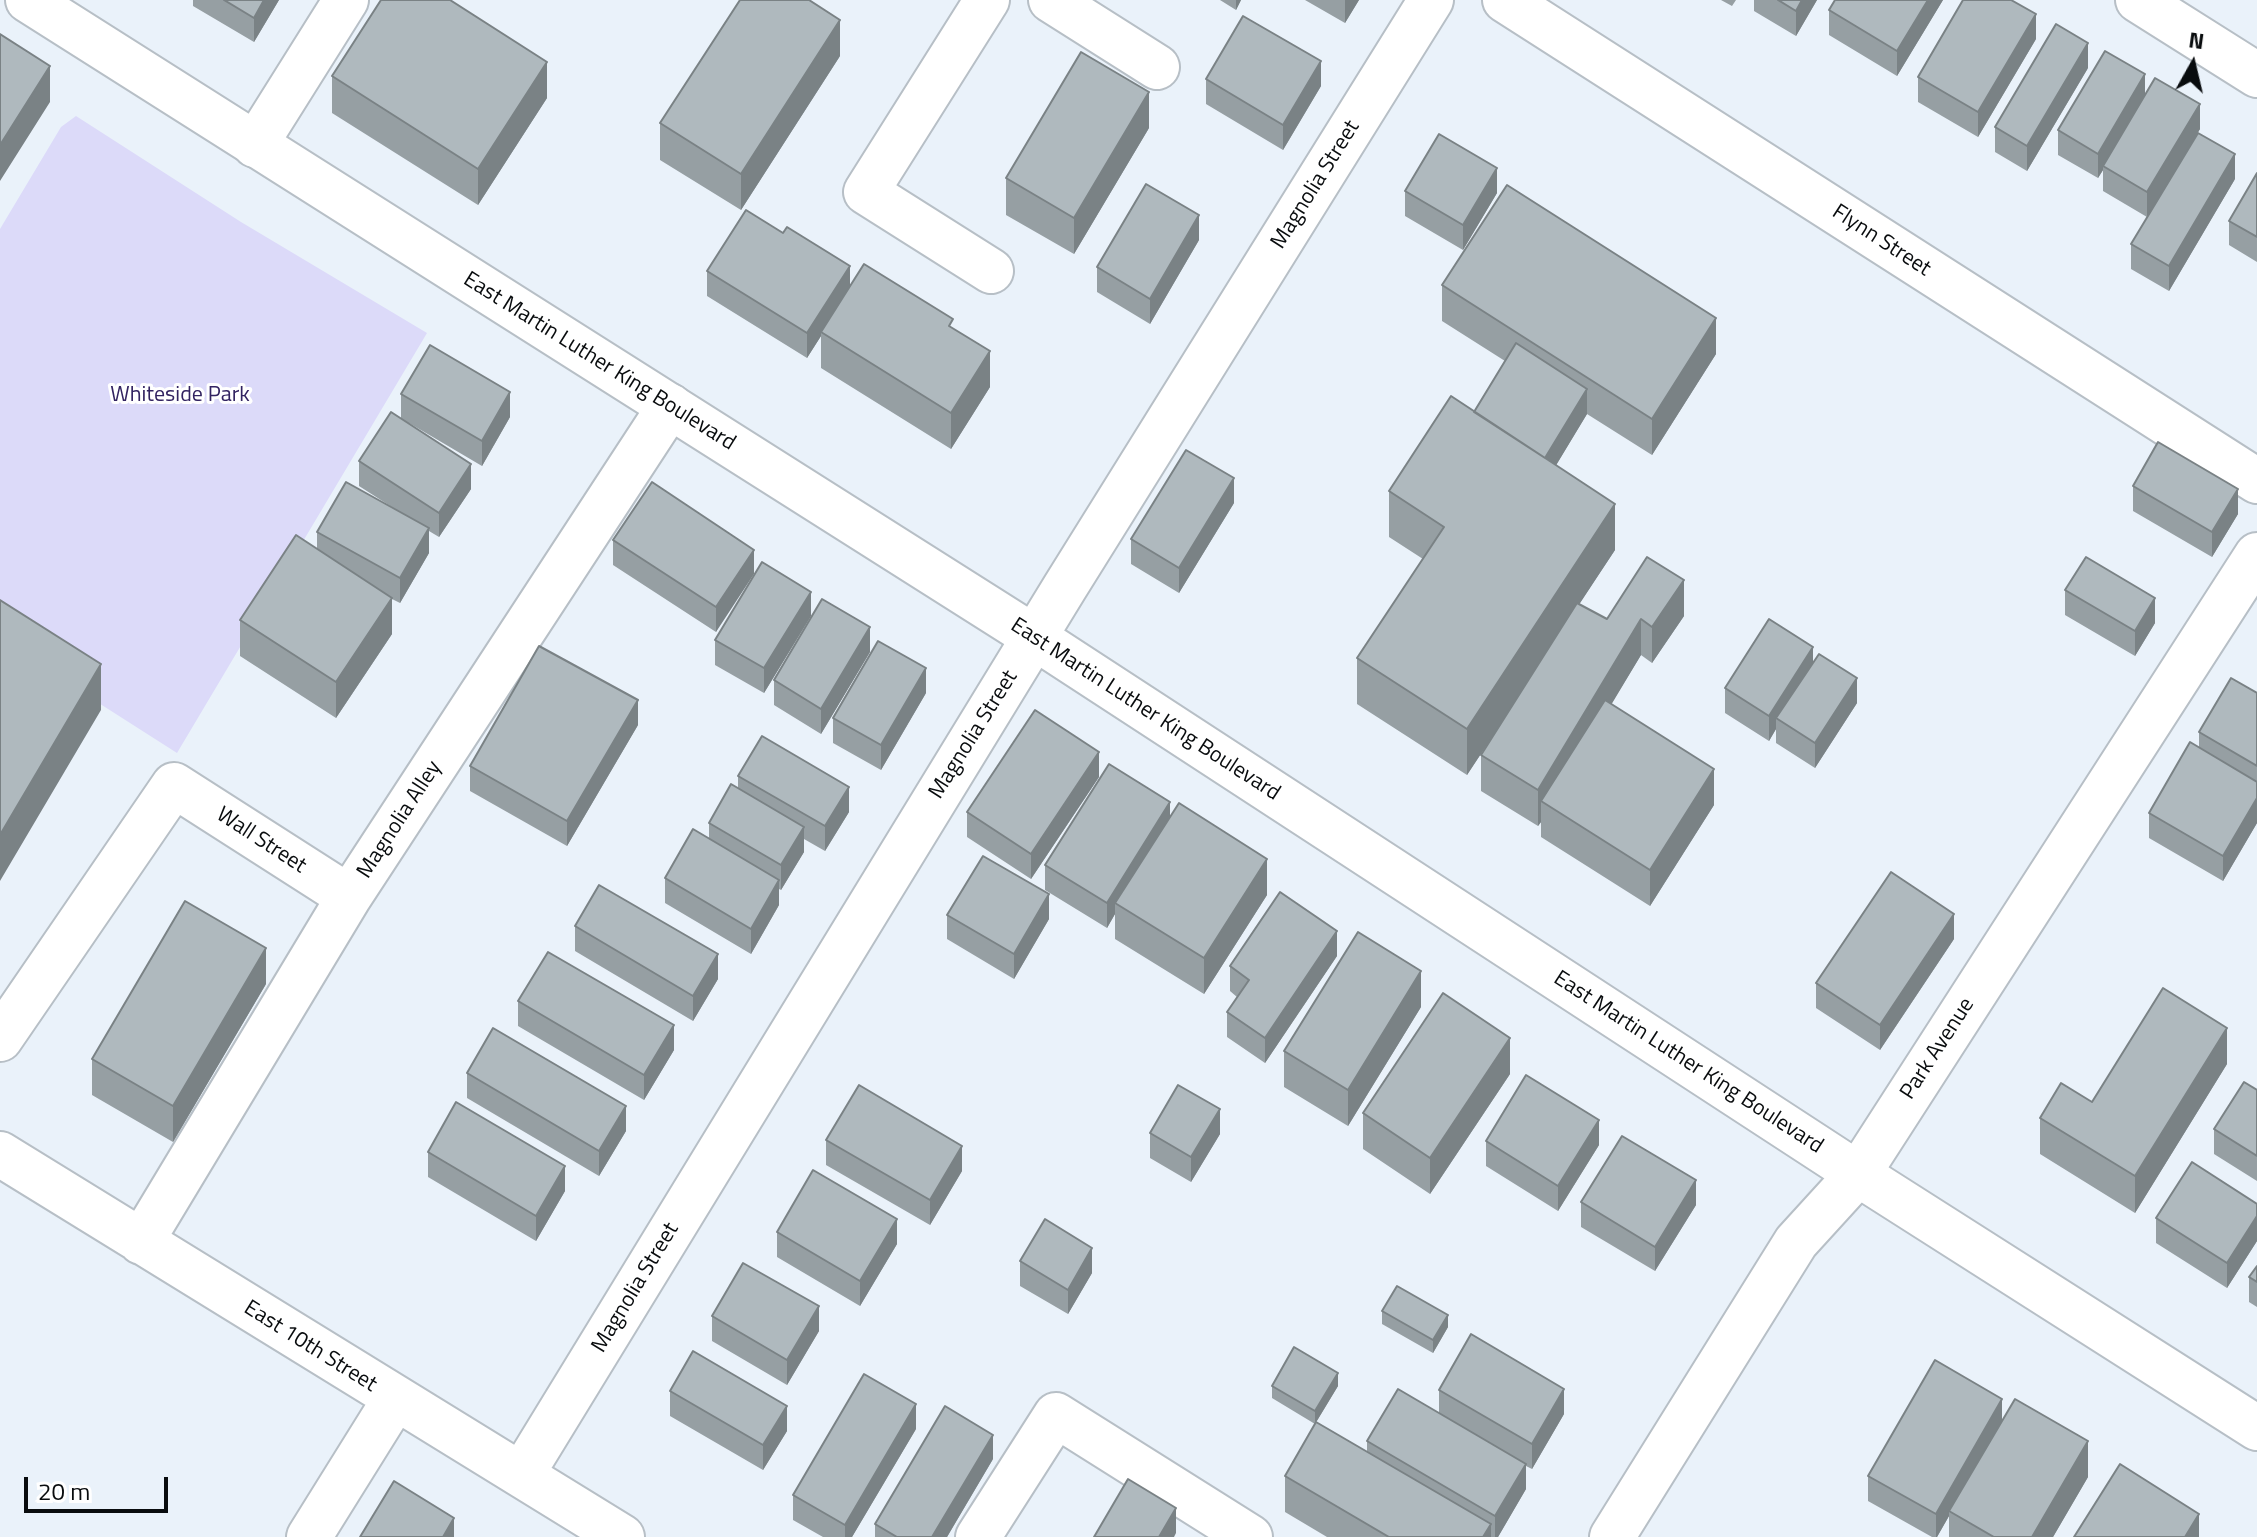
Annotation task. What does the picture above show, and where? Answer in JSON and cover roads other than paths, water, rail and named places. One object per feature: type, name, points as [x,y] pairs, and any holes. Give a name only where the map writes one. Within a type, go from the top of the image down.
[{"type":"street","name":"East Martin Luther King Boulevard","points":[[28,0],[1034,637],[1858,1174],[2257,1428]]},
{"type":"street","points":[[255,145],[346,0]]},
{"type":"street","points":[[987,0],[866,192],[991,271]]},
{"type":"street","points":[[1051,0],[1157,67]]},
{"type":"street","name":"Magnolia Street","points":[[522,1474],[1034,637],[1431,0]]},
{"type":"street","name":"Flynn Street","points":[[1505,0],[2257,481]]},
{"type":"street","points":[[2138,0],[2257,75]]},
{"type":"street","name":"Magnolia Alley","points":[[141,1242],[349,897],[670,406]]},
{"type":"street","name":"Park Avenue","points":[[1612,1537],[1796,1242],[1858,1174],[2257,555]]},
{"type":"street","name":"Wall Street","points":[[8,1011],[174,785],[349,897]]},
{"type":"street","name":"East 10th Street","points":[[0,1154],[622,1537]]},
{"type":"street","points":[[309,1537],[395,1399]]},
{"type":"street","points":[[978,1537],[1056,1415],[1250,1537]]},
{"type":"park label","name":"Whiteside Park","points":[[180,396]]}]
